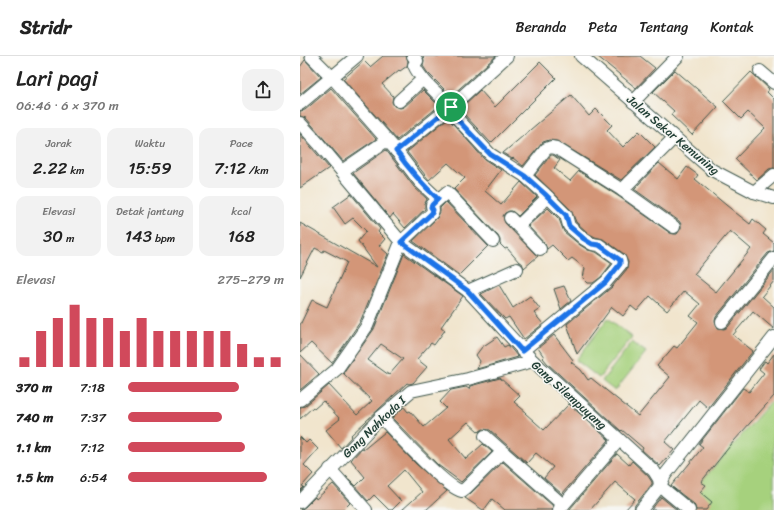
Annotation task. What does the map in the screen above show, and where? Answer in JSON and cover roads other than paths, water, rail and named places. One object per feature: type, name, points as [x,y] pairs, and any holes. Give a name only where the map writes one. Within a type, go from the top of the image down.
[{"type":"street","points":[[311,56],[332,76],[396,151],[420,182],[438,199]]},
{"type":"street","points":[[300,104],[357,56]]},
{"type":"street","points":[[413,56],[417,61],[414,65],[423,80],[453,105],[454,116],[476,141],[490,154],[525,176],[566,215],[569,226],[584,239],[592,244],[599,245],[620,260],[620,264],[606,282],[522,351]]},
{"type":"street","points":[[396,151],[453,105],[507,56]]},
{"type":"street","name":"Jalan Sekar Kemuning","points":[[581,56],[712,170],[754,192],[774,198]]},
{"type":"street","points":[[634,102],[678,56]]},
{"type":"street","points":[[760,71],[774,83]]},
{"type":"street","points":[[399,101],[423,80]]},
{"type":"street","name":"Gang Silempuyang","points":[[300,123],[401,242],[468,291],[533,362],[654,471],[659,479],[660,486],[689,510]]},
{"type":"street","points":[[622,190],[674,138]]},
{"type":"street","points":[[342,171],[386,140]]},
{"type":"street","points":[[525,176],[546,149],[551,147],[556,148],[622,190],[674,227]]},
{"type":"street","points":[[754,192],[774,175]]},
{"type":"street","points":[[300,400],[337,368],[367,326],[401,242],[432,213],[433,210],[431,207],[438,199],[447,192],[493,241]]},
{"type":"street","points":[[540,249],[514,222],[548,197]]},
{"type":"street","points":[[722,322],[774,258]]},
{"type":"street","points":[[468,291],[517,269]]},
{"type":"street","points":[[641,510],[660,486],[664,475],[774,337]]},
{"type":"street","name":"Gang Nahkoda I","points":[[300,502],[381,417],[411,391],[533,362]]},
{"type":"street","points":[[381,417],[442,478],[458,490],[462,491],[466,488],[502,452]]},
{"type":"street","points":[[485,436],[561,507],[619,440]]},
{"type":"street","points":[[330,469],[366,510]]}]
